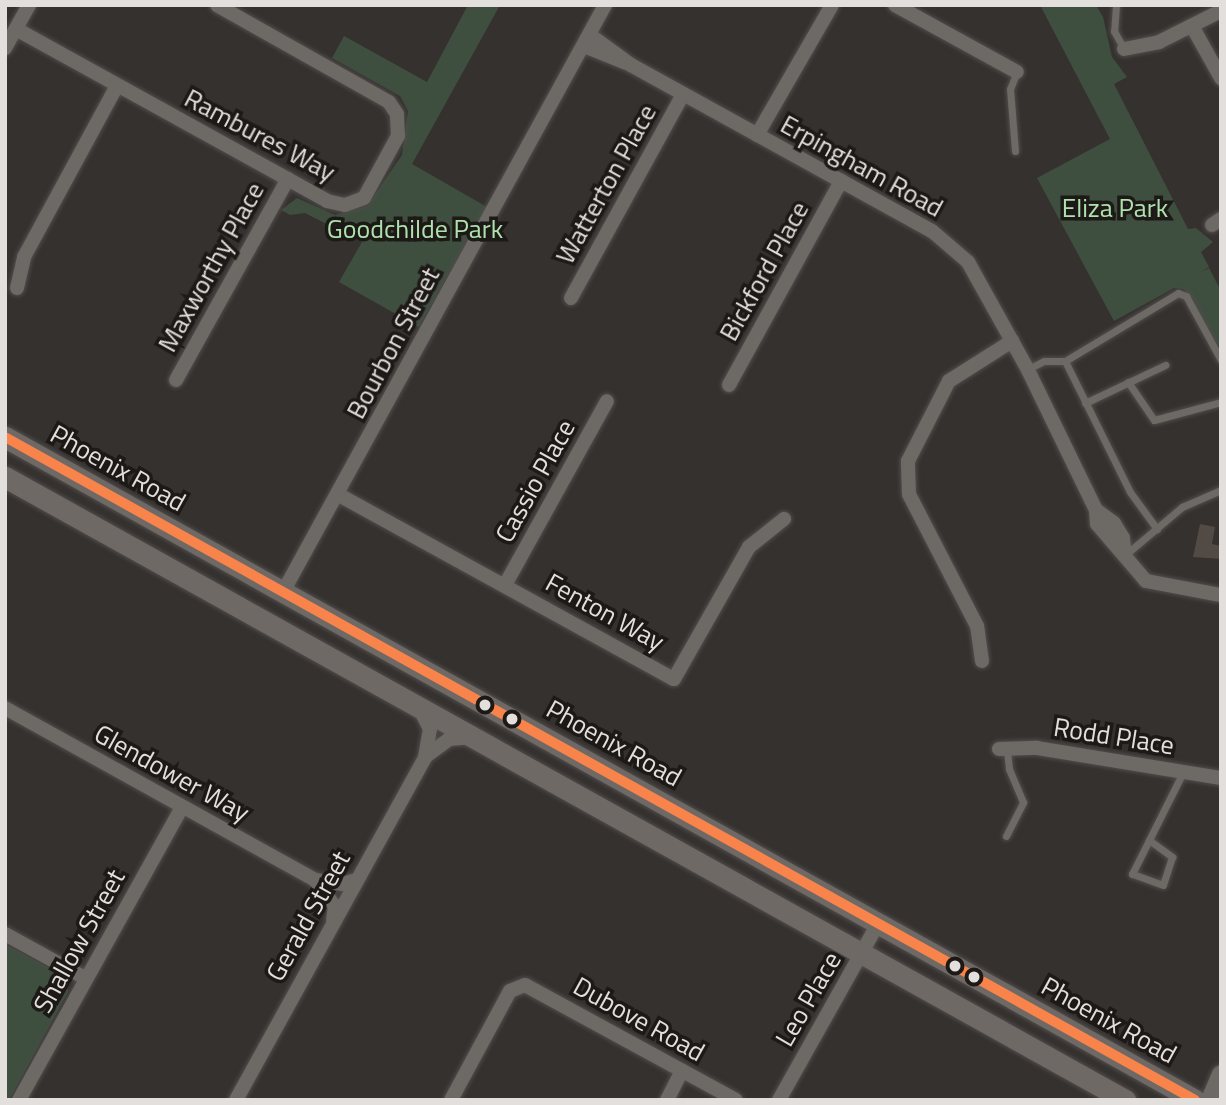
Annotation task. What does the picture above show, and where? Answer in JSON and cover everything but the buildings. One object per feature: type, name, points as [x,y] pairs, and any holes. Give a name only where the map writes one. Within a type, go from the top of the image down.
[{"type":"main road","name":"Phoenix Road","points":[[5,437],[1195,1100]]},
{"type":"main road","points":[[31,492],[48,461]]},
{"type":"main road","points":[[5,477],[1125,1100]]},
{"type":"street","points":[[5,48],[29,5]]},
{"type":"street","name":"Rambures Way","points":[[16,29],[288,179],[345,205],[364,198],[398,136],[397,114],[376,92],[217,5]]},
{"type":"street","name":"Bourbon Street","points":[[283,592],[339,495],[605,5]]},
{"type":"street","points":[[757,135],[832,5]]},
{"type":"street","points":[[895,5],[1017,72]]},
{"type":"street","points":[[1124,49],[1160,42],[1221,10]]},
{"type":"street","points":[[1192,26],[1221,78]]},
{"type":"street","name":"Erpingham Road","points":[[587,41],[932,231],[968,262],[1028,370],[1096,510],[1114,523],[1125,556],[1146,581],[1221,595]]},
{"type":"street","points":[[17,288],[24,257],[117,86]]},
{"type":"street","name":"Watterton Place","points":[[571,298],[683,94]]},
{"type":"street","name":"Maxworthy Place","points":[[176,380],[288,179]]},
{"type":"street","name":"Bickford Place","points":[[729,385],[841,181]]},
{"type":"street","points":[[982,661],[977,626],[909,494],[908,461],[949,381],[1012,341]]},
{"type":"street","name":"Cassio Place","points":[[505,585],[607,401]]},
{"type":"street","name":"Fenton Way","points":[[339,495],[674,679],[748,547],[784,519]]},
{"type":"street","name":"Glendower Way","points":[[5,708],[315,880],[342,884],[356,880]]},
{"type":"street","name":"Gerald Street","points":[[236,1100],[425,757],[430,729],[419,708]]},
{"type":"street","name":"Gerald Street","points":[[425,757],[449,739],[471,737]]},
{"type":"street","name":"Rodd Place","points":[[1003,749],[1037,748],[1221,778]]},
{"type":"street","name":"Shallow Street","points":[[19,1100],[182,807]]},
{"type":"street","name":"Glendower Way","points":[[315,880],[335,907],[332,922]]},
{"type":"street","name":"Leo Place","points":[[779,1100],[878,922]]},
{"type":"street","points":[[5,934],[86,978]]},
{"type":"street","name":"Dubove Road","points":[[451,1100],[510,991],[525,985],[736,1100]]},
{"type":"street","points":[[667,1100],[682,1071]]},
{"type":"street","points":[[1210,1100],[1221,1074]]},
{"type":"lane","points":[[1116,5],[1112,22],[1124,49]]},
{"type":"lane","points":[[1015,150],[1010,89],[1017,72]]},
{"type":"lane","points":[[1028,370],[1044,361],[1065,361],[1178,293],[1186,296],[1221,360]]},
{"type":"lane","points":[[1065,361],[1130,492],[1157,529]]},
{"type":"lane","points":[[1085,404],[1164,365]]},
{"type":"lane","points":[[1128,382],[1154,420],[1221,402]]},
{"type":"lane","points":[[1125,556],[1182,507],[1221,490]]},
{"type":"lane","points":[[1003,749],[1023,802],[1006,836]]},
{"type":"lane","points":[[1149,840],[1172,857],[1163,885],[1132,873],[1183,772]]},
{"type":"green space","name":"Goodchilde Park","points":[[468,5],[500,5],[412,164],[487,207],[419,327],[339,282],[362,242],[305,213],[290,215],[281,210],[297,198],[335,215],[367,206],[402,155],[408,111],[400,96],[332,58],[344,36],[427,82]]},
{"type":"green space","name":"Eliza Park","points":[[1040,5],[1096,5],[1103,17],[1112,57],[1127,77],[1114,84],[1188,229],[1196,228],[1213,242],[1201,252],[1209,267],[1201,272],[1209,268],[1221,291],[1221,350],[1184,289],[1174,288],[1114,321],[1037,178],[1110,139]]},
{"type":"green space","points":[[5,944],[68,978],[68,992],[9,1100],[5,1100]]},
{"type":"transit line","points":[[5,437],[1195,1100]]}]
